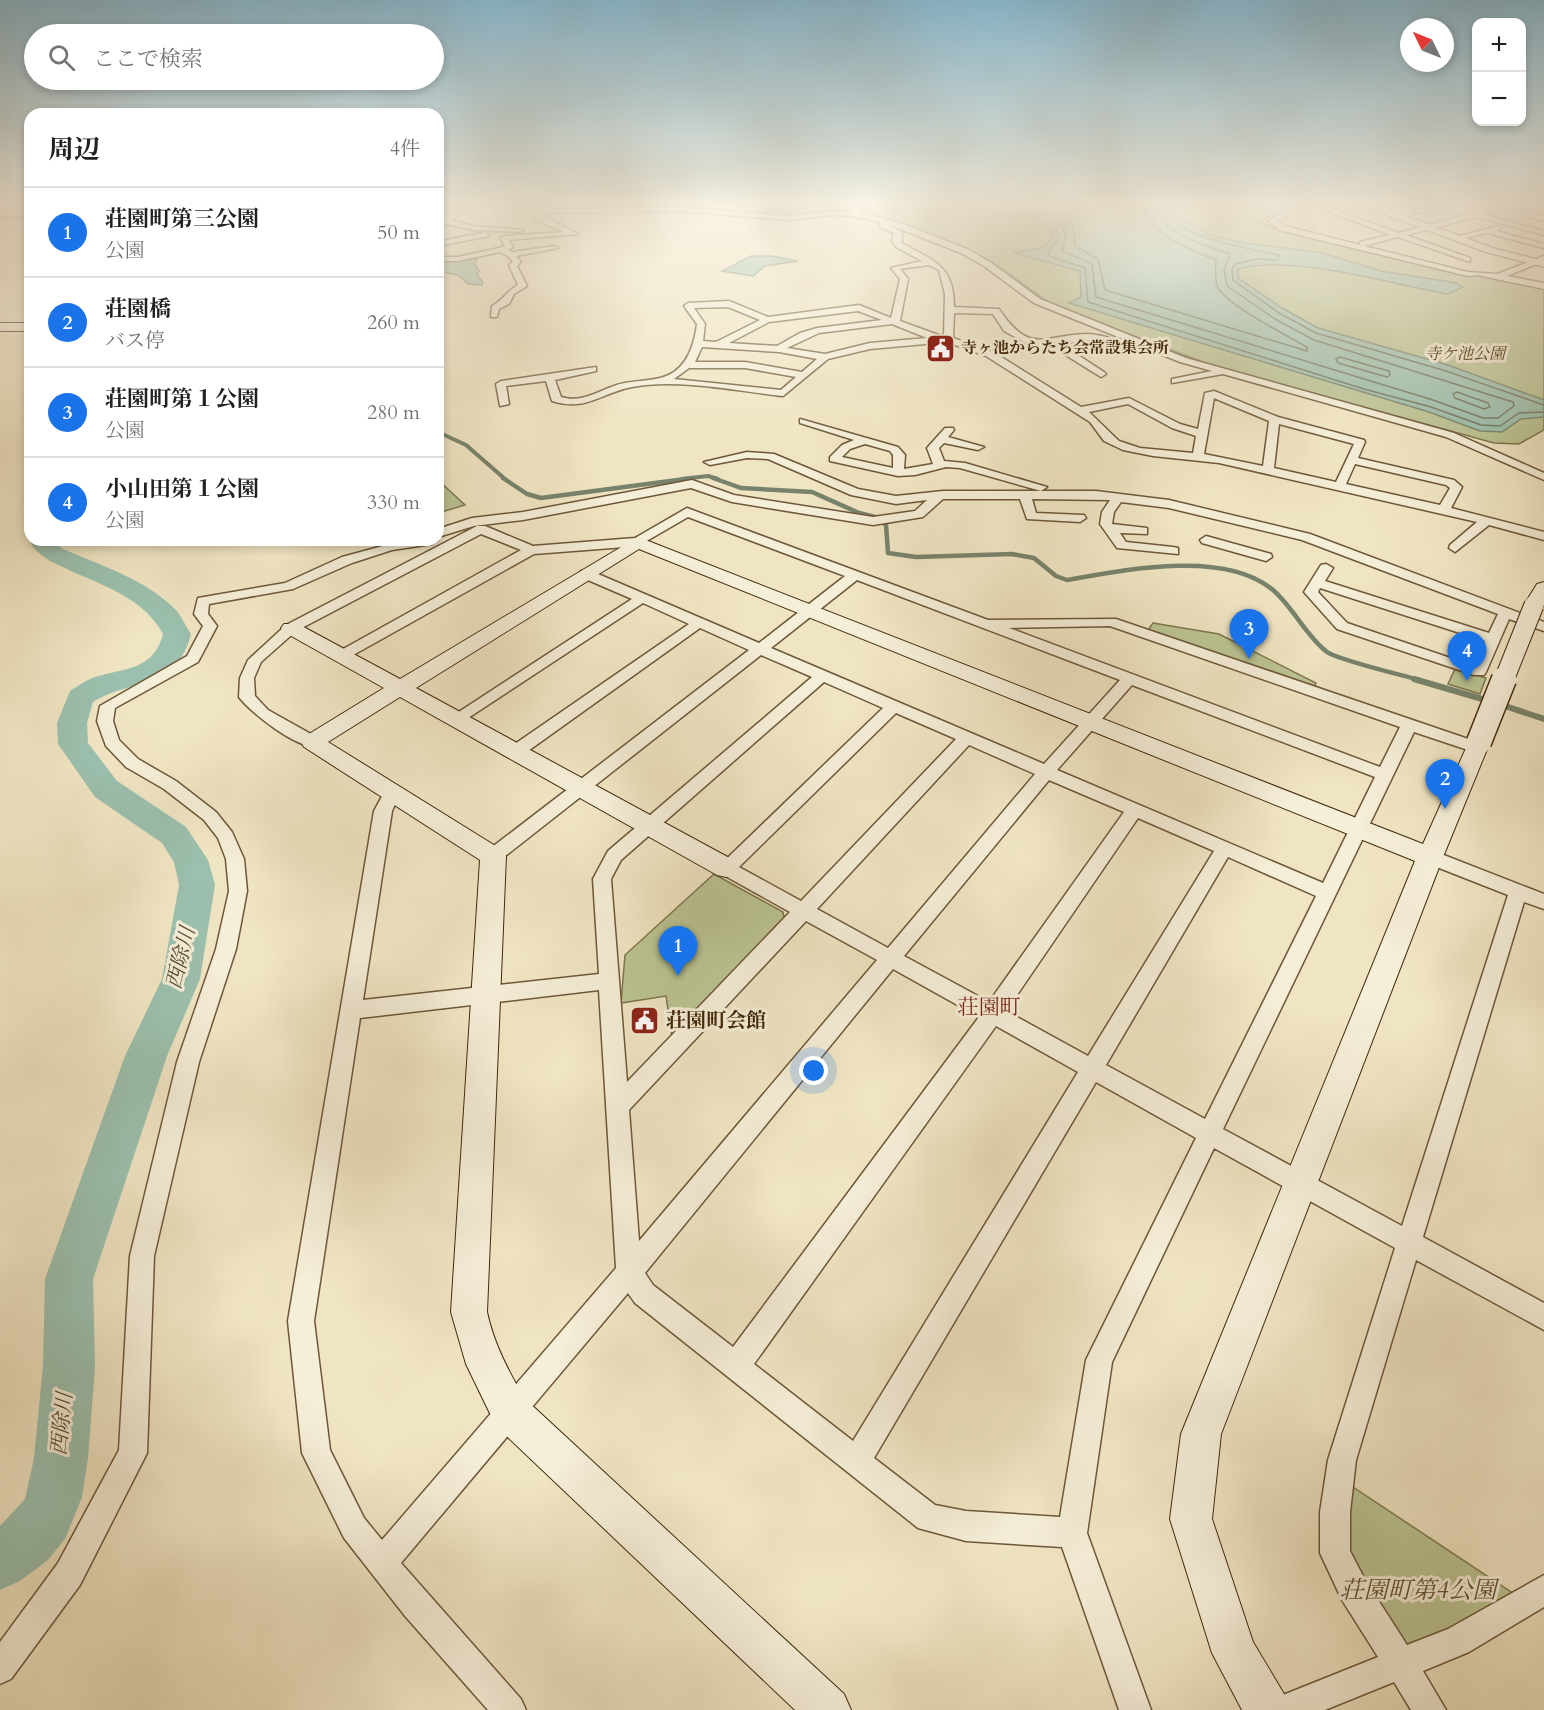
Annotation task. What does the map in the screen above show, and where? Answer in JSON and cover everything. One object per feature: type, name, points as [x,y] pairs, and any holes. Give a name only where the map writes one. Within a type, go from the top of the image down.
[{"type":"street","points":[[494,315],[495,308],[506,302],[511,292],[524,286],[522,283]]},
{"type":"street","points":[[895,322],[903,283]]},
{"type":"street","points":[[943,339],[949,310],[947,283]]},
{"type":"street","points":[[1013,283],[1038,301],[1183,360],[1220,373],[1450,435],[1544,477]]},
{"type":"street","points":[[1528,283],[1544,286]]},
{"type":"street","points":[[690,365],[699,344],[701,324],[688,306],[729,304],[767,320]]},
{"type":"street","points":[[718,345],[767,320],[859,308],[989,354],[1094,420],[1102,435],[1115,443],[1159,453],[1198,456],[1269,471],[1487,520],[1544,536]]},
{"type":"street","points":[[949,310],[996,311],[1000,321],[1007,328],[1037,345]]},
{"type":"street","points":[[779,349],[785,343],[823,330],[895,322]]},
{"type":"street","points":[[0,327],[24,327]]},
{"type":"street","points":[[989,354],[1089,337],[1130,345],[1132,350]]},
{"type":"street","points":[[699,344],[779,349],[825,357],[862,348],[943,339]]},
{"type":"street","points":[[1053,343],[1101,374]]},
{"type":"street","points":[[549,378],[556,399],[564,402],[591,400],[625,385],[664,381],[783,393],[825,357]]},
{"type":"street","points":[[664,381],[690,365],[745,365],[803,375]]},
{"type":"street","points":[[504,404],[501,384],[549,378],[593,369]]},
{"type":"street","points":[[1176,381],[1220,373]]},
{"type":"street","points":[[1198,456],[1210,393],[1274,419],[1360,442],[1339,487]]},
{"type":"street","points":[[1079,411],[1129,401],[1176,426],[1202,434]]},
{"type":"street","points":[[1269,471],[1274,419]]},
{"type":"street","points":[[808,424],[894,449],[899,455],[898,473]]},
{"type":"street","points":[[939,465],[933,448],[945,434],[978,447]]},
{"type":"street","points":[[865,440],[846,447],[834,459],[898,473],[915,472],[939,465],[980,469],[1007,480],[1072,495]]},
{"type":"street","points":[[710,462],[747,456],[770,456],[867,496],[896,500],[934,498],[943,495],[1072,495],[1117,498],[1199,510],[1306,537],[1544,627]]},
{"type":"street","points":[[1353,460],[1450,482],[1456,487],[1444,510]]},
{"type":"street","points":[[444,531],[472,522],[523,516],[692,484],[732,498],[879,521],[919,514],[932,505],[934,498]]},
{"type":"street","points":[[1025,495],[1031,516],[1080,518]]},
{"type":"street","points":[[1117,498],[1108,512],[1106,524],[1122,545],[1173,550]]},
{"type":"street","points":[[1199,510],[1208,545],[1246,548],[1266,557]]},
{"type":"street","points":[[312,742],[687,512],[1383,774]]},
{"type":"street","points":[[1455,548],[1487,520]]},
{"type":"street","points":[[481,529],[291,628],[255,660],[247,678],[247,697],[262,713],[493,856]]},
{"type":"street","points":[[444,538],[481,529],[531,550]]},
{"type":"street","points":[[1109,529],[1143,531]]},
{"type":"street","points":[[341,656],[531,550],[638,542],[1544,902]]},
{"type":"street","points":[[0,1668],[69,1574],[133,1453],[142,1256],[188,1062],[226,949],[237,891],[235,859],[226,836],[210,816],[170,785],[132,763],[112,742],[105,721],[108,706],[193,659],[210,626],[201,614],[202,601],[288,586],[347,560],[395,546]]},
{"type":"street","points":[[1326,568],[1311,592],[1342,626],[1479,672],[1505,613]]},
{"type":"street","points":[[586,574],[1326,892]]},
{"type":"street","points":[[828,1710],[510,1412],[483,1365],[474,1340],[469,1312],[493,856],[855,575]]},
{"type":"street","points":[[1317,583],[1494,639]]},
{"type":"street","points":[[456,719],[642,598]]},
{"type":"street","points":[[1268,1710],[1234,1653],[1191,1519],[1201,1434],[1430,857],[1540,598]]},
{"type":"street","points":[[986,624],[1111,622],[1409,725],[1478,745]]},
{"type":"street","points":[[515,752],[699,623]]},
{"type":"street","points":[[291,628],[1544,1317]]},
{"type":"street","points":[[822,676],[614,856],[602,879],[629,1272],[644,1294],[928,1518],[966,1526],[1072,1533]]},
{"type":"street","points":[[382,1563],[629,1272],[1046,772],[1130,678]]},
{"type":"street","points":[[726,868],[893,707]]},
{"type":"street","points":[[1135,1710],[1072,1533],[1099,1360],[1383,774],[1409,725]]},
{"type":"street","points":[[618,1106],[967,738]]},
{"type":"street","points":[[392,793],[383,811],[301,1321],[316,1454],[354,1528],[510,1710]]},
{"type":"street","points":[[735,1367],[992,1015],[1135,810]]},
{"type":"street","points":[[856,1462],[1093,1071],[1224,849]]},
{"type":"street","points":[[1430,1710],[1353,1589],[1335,1553],[1335,1512],[1342,1460],[1518,892]]},
{"type":"street","points":[[352,1010],[609,981]]},
{"type":"street","points":[[1284,1710],[1458,1641],[1544,1590]]},
{"type":"green space","name":"寺ケ池公園","points":[[1021,283],[1515,283],[1544,289],[1544,430],[1519,444],[1494,443],[1211,365],[1059,308]]},
{"type":"green space","points":[[444,486],[465,505],[444,511]]},
{"type":"green space","points":[[1153,623],[1219,634],[1316,683],[1314,688],[1148,630]]},
{"type":"green space","points":[[1455,669],[1486,678],[1480,694],[1448,684]]},
{"type":"green space","points":[[714,874],[783,912],[785,923],[672,1037],[666,996],[621,1003],[625,955]]},
{"type":"green space","name":"荘園町第4公園","points":[[1353,1487],[1514,1594],[1414,1649],[1385,1635],[1363,1599],[1343,1529]]},
{"type":"water","points":[[467,283],[483,283],[482,285]]},
{"type":"water","points":[[1080,283],[1245,283],[1282,308],[1318,328],[1448,365],[1544,400],[1544,417],[1521,419],[1502,432],[1480,431],[1429,412],[1069,303],[1081,297]]},
{"type":"water","points":[[1394,283],[1456,283],[1463,287],[1448,294]]},
{"type":"waterway","points":[[444,435],[466,445],[505,479]]},
{"type":"waterway","points":[[682,479],[708,476],[718,479]]},
{"type":"waterway","points":[[503,478],[527,494],[541,498],[693,478]]},
{"type":"waterway","points":[[713,478],[741,488],[812,492],[859,513],[875,517],[886,525],[888,553],[916,557],[1012,554],[1034,558],[1056,576],[1067,580],[1144,568],[1173,566],[1201,566],[1253,577],[1280,597],[1327,652],[1356,663],[1419,680]]},
{"type":"waterway","name":"西除川","points":[[0,1561],[28,1540],[45,1519],[54,1497],[61,1458],[69,1366],[69,1279],[146,1056],[181,979],[197,885],[191,860],[174,835],[106,789],[73,744],[72,723],[80,697],[104,684],[149,672],[172,653],[177,634],[167,617],[148,600],[122,585],[52,553],[45,546]]},
{"type":"waterway","points":[[1414,679],[1489,701]]},
{"type":"waterway","points":[[1499,704],[1544,719]]},
{"type":"place","name":"寺ヶ池からたち会常設集会所","points":[[940,348]]},
{"type":"place","name":"荘園町第１公園","points":[[1249,659]]},
{"type":"place","name":"小山田第１公園","points":[[1467,681]]},
{"type":"place","name":"荘園橋","points":[[1445,809]]},
{"type":"place","name":"荘園町第三公園","points":[[678,976]]},
{"type":"place","name":"荘園町会館","points":[[645,1020]]},
{"type":"district","name":"荘園町","points":[[989,1007]]}]
